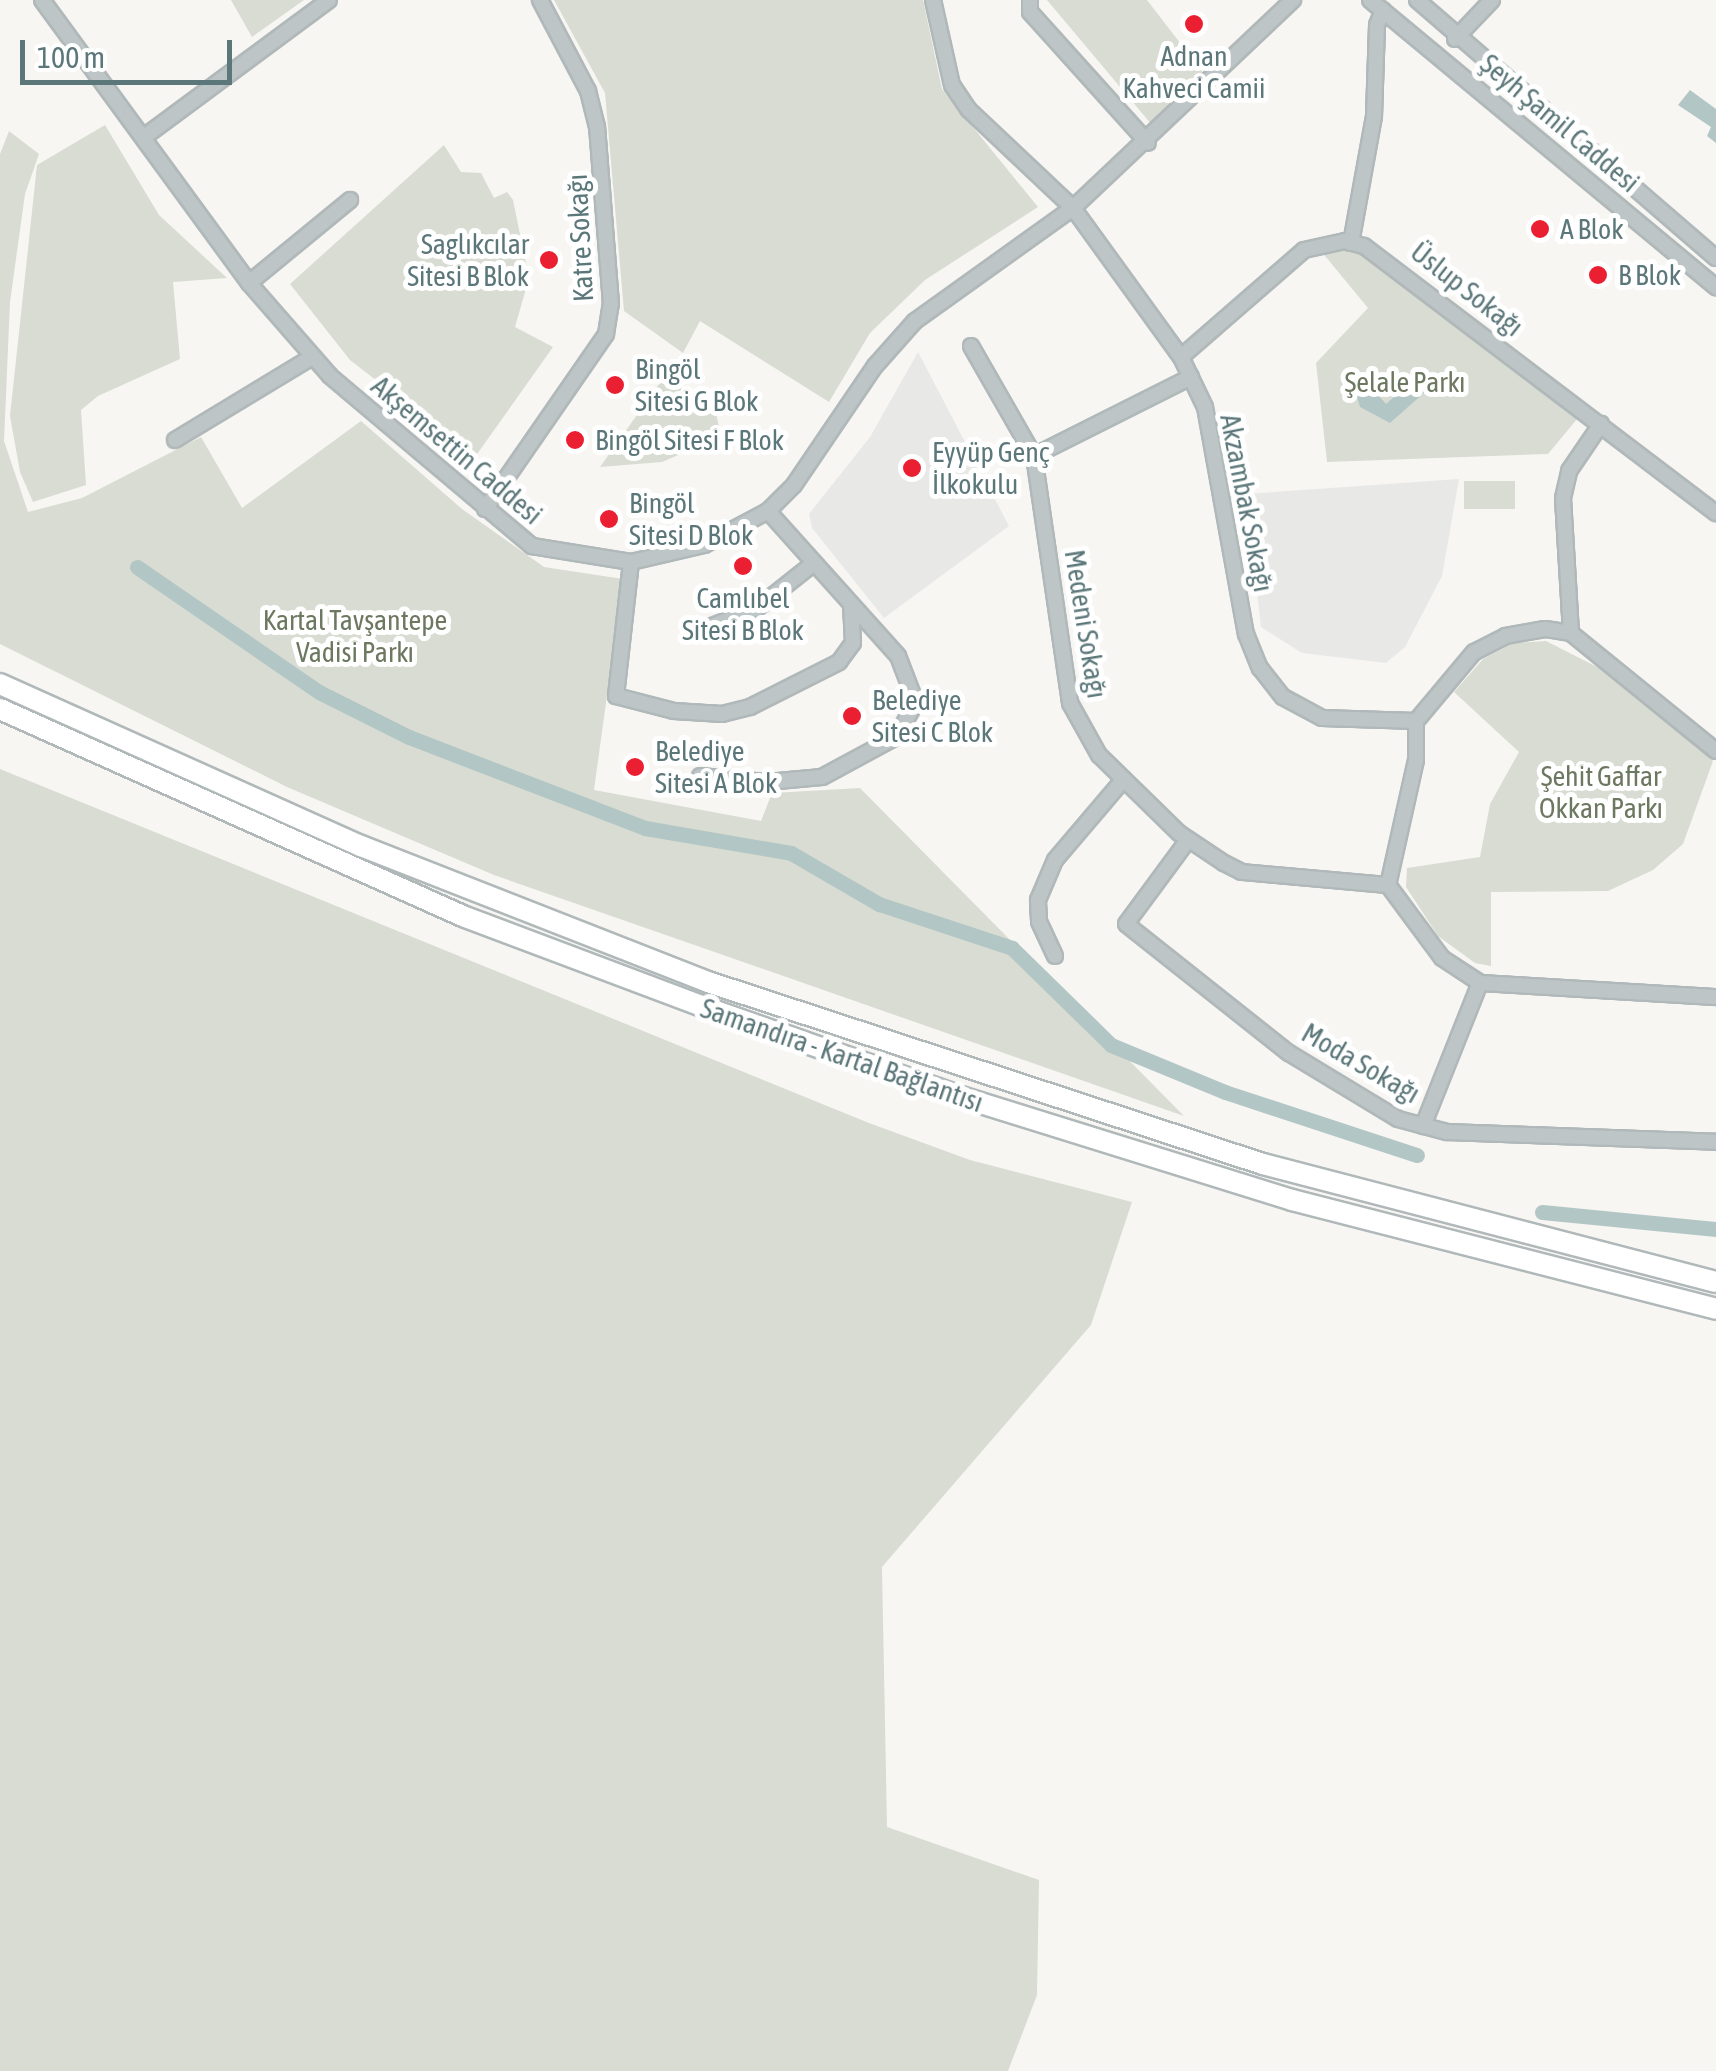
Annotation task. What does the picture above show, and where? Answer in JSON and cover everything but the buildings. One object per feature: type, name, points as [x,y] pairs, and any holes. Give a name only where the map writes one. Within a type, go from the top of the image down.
[{"type":"highway","points":[[0,670],[162,759]]},
{"type":"highway","name":"Samandıra - Kartal Bağlantısı","points":[[0,684],[162,759],[494,900],[991,1079],[1263,1164],[1716,1282]]},
{"type":"highway","name":"Samandıra - Kartal Bağlantısı","points":[[0,710],[145,778],[466,917],[958,1096],[1292,1200],[1716,1309]]},
{"type":"highway","points":[[0,724],[145,778]]},
{"type":"street","name":"Akşemsettin Caddesi","points":[[42,0],[248,283],[312,358],[532,546],[631,562],[704,545],[768,511],[794,486],[875,366],[915,321],[1073,208],[1148,143],[1295,2]]},
{"type":"street","points":[[144,137],[329,0]]},
{"type":"street","name":"Katre Sokağı","points":[[485,508],[606,334],[611,304],[597,128],[588,91],[540,0]]},
{"type":"street","name":"Akzambak Sokağı","points":[[933,0],[952,85],[969,110],[1073,208],[1181,357],[1191,377],[1204,407],[1246,634],[1260,668],[1283,697],[1322,718],[1416,721]]},
{"type":"street","points":[[1030,0],[1030,12],[1148,143]]},
{"type":"street","name":"Şeyh Şamil Caddesi","points":[[1370,0],[1716,288]]},
{"type":"street","name":"Şeyh Şamil Caddesi","points":[[1417,0],[1456,39],[1716,258]]},
{"type":"street","points":[[1456,39],[1492,0]]},
{"type":"street","points":[[1181,357],[1304,250],[1351,243],[1374,116],[1377,25],[1383,10]]},
{"type":"street","points":[[248,283],[350,200]]},
{"type":"street","name":"Üslup Sokağı","points":[[1351,243],[1383,255],[1716,513]]},
{"type":"street","points":[[971,346],[1034,456],[1191,377]]},
{"type":"street","points":[[175,440],[312,358]]},
{"type":"street","points":[[1571,633],[1563,498],[1569,471],[1601,424]]},
{"type":"street","name":"Medeni Sokağı","points":[[1034,456],[1070,703],[1082,732],[1124,780],[1188,840],[1242,872],[1388,884]]},
{"type":"street","points":[[700,776],[767,782],[822,778],[860,760],[911,720],[912,680],[768,511]]},
{"type":"street","points":[[631,562],[616,696],[674,711],[722,714],[750,708],[840,662],[854,644],[849,602]]},
{"type":"street","points":[[712,626],[756,609],[814,563]]},
{"type":"street","points":[[1716,750],[1571,633],[1545,629],[1506,636],[1474,652],[1416,721],[1416,760],[1388,884],[1442,958],[1480,983],[1716,997]]},
{"type":"street","points":[[1055,956],[1039,921],[1038,900],[1055,860],[1124,780]]},
{"type":"street","name":"Moda Sokağı","points":[[1188,840],[1126,924],[1290,1053],[1398,1119],[1423,1126],[1550,1138],[1716,1142]]},
{"type":"street","points":[[1423,1126],[1480,983]]},
{"type":"shaded area","points":[[1690,90],[1716,109],[1716,143],[1707,136],[1711,127],[1678,105]]},
{"type":"shaded area","name":"Eyyüp Genç İlkokulu","points":[[918,352],[1009,526],[884,618],[812,528],[809,514],[870,437]]},
{"type":"shaded area","points":[[1422,372],[1444,373],[1444,393],[1425,392],[1390,423],[1360,407],[1355,390],[1370,386],[1386,404]]},
{"type":"shaded area","points":[[1459,479],[1442,576],[1405,647],[1386,663],[1302,653],[1261,627],[1246,494]]},
{"type":"green space","points":[[231,0],[304,0],[252,37]]},
{"type":"green space","points":[[554,0],[923,0],[942,89],[1038,207],[925,280],[870,333],[829,402],[700,321],[683,353],[624,311],[605,93]]},
{"type":"green space","points":[[1047,0],[1147,0],[1204,74],[1152,125]]},
{"type":"green space","points":[[105,125],[159,215],[227,278],[173,282],[180,359],[98,396],[81,410],[86,485],[33,502],[20,472],[10,416],[37,165]]},
{"type":"green space","name":"Kartal Tavşantepe Vadisi Parkı","points":[[9,131],[39,154],[25,194],[10,302],[4,441],[28,512],[82,498],[201,437],[242,508],[361,421],[462,509],[544,567],[623,579],[594,790],[761,821],[772,793],[860,788],[1184,1116],[494,875],[287,787],[0,644],[0,154]]},
{"type":"green space","points":[[444,145],[461,172],[481,173],[494,198],[507,192],[513,200],[529,278],[515,327],[553,347],[475,457],[350,360],[290,284]]},
{"type":"green space","name":"Şelale Parkı","points":[[1344,247],[1371,256],[1577,419],[1548,454],[1327,462],[1316,363],[1368,308],[1321,251]]},
{"type":"green space","points":[[664,377],[715,409],[719,427],[697,447],[662,462],[600,467]]},
{"type":"green space","points":[[1464,481],[1515,481],[1515,509],[1464,509]]},
{"type":"green space","name":"Şehit Gaffar Okkan Parkı","points":[[1546,641],[1605,671],[1713,761],[1683,844],[1653,870],[1608,891],[1491,892],[1491,966],[1475,963],[1438,936],[1406,887],[1407,868],[1480,857],[1490,804],[1519,752],[1454,692],[1483,659],[1514,643]]},
{"type":"green space","points":[[0,769],[869,1123],[970,1160],[1132,1202],[1091,1325],[882,1567],[887,1827],[1039,1880],[1037,1995],[1008,2071],[0,2071]]},
{"type":"waterway","points":[[137,567],[319,692],[409,737],[645,828],[791,853],[879,904],[1012,948],[1111,1045],[1225,1092],[1417,1155]]},
{"type":"waterway","points":[[1542,1212],[1716,1229]]},
{"type":"place","name":"Adnan Kahveci Camii","points":[[1194,24]]},
{"type":"place","name":"A Blok","points":[[1540,229]]},
{"type":"place","name":"Saglıkcılar Sitesi B Blok","points":[[549,260]]},
{"type":"place","name":"B Blok","points":[[1598,275]]},
{"type":"place","name":"Bingöl Sitesi G Blok","points":[[615,385]]},
{"type":"place","name":"Bingöl Sitesi F Blok","points":[[575,440]]},
{"type":"place","name":"Eyyüp Genç İlkokulu","points":[[912,468]]},
{"type":"place","name":"Bingöl Sitesi D Blok","points":[[609,519]]},
{"type":"place","name":"Camlıbel Sitesi B Blok","points":[[743,566]]},
{"type":"place","name":"Belediye Sitesi C Blok","points":[[852,716]]},
{"type":"place","name":"Belediye Sitesi A Blok","points":[[635,767]]}]
